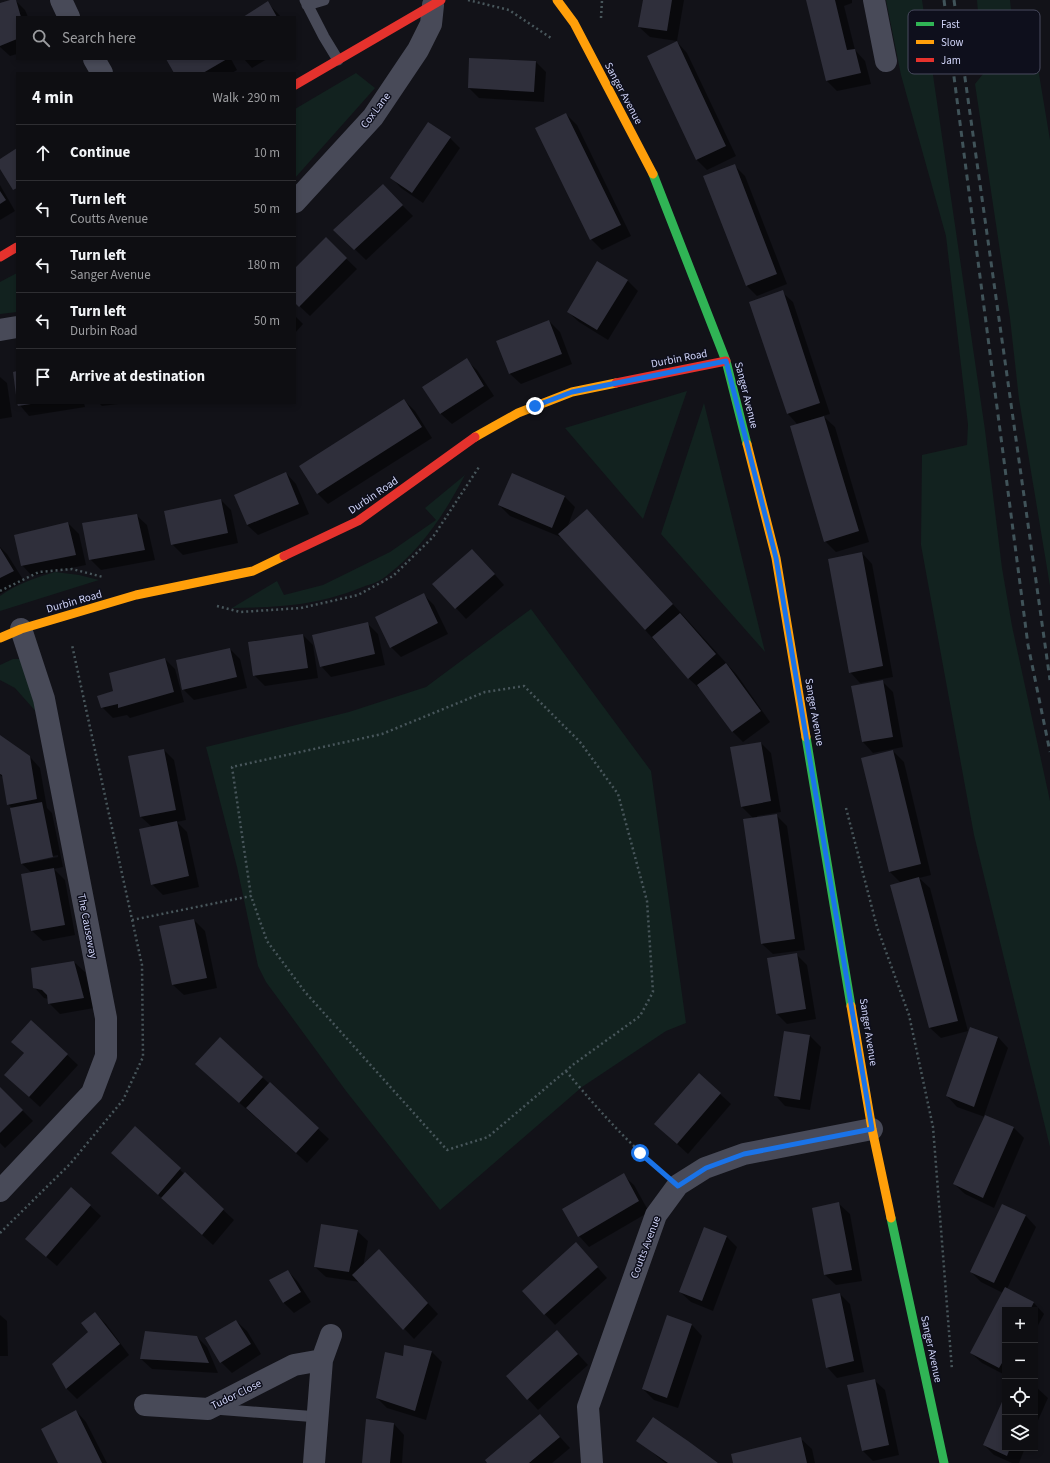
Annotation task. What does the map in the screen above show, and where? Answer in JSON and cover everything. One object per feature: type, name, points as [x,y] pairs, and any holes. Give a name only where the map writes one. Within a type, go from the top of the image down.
[{"type":"street","points":[[61,0],[69,16]]},
{"type":"street","name":"Sanger Avenue","points":[[557,0],[574,23],[655,178],[726,361],[776,558],[872,1129],[944,1463]]},
{"type":"street","points":[[874,0],[886,61]]},
{"type":"street","name":"Cox Lane","points":[[296,84],[437,2]]},
{"type":"street","name":"Cox Lane","points":[[296,201],[373,117],[418,50],[431,24],[437,2]]},
{"type":"street","points":[[95,60],[101,72]]},
{"type":"street","points":[[0,257],[16,248]]},
{"type":"street","points":[[0,330],[16,327]]},
{"type":"street","name":"Durbin Road","points":[[0,638],[20,629],[136,595],[253,571],[358,521],[472,439],[518,413],[572,392],[726,361]]},
{"type":"street","name":"The Causeway","points":[[0,1191],[92,1093],[106,1056],[106,1018],[44,699],[20,629]]},
{"type":"street","name":"Coutts Avenue","points":[[592,1463],[588,1407],[656,1215],[678,1186],[706,1168],[744,1154],[872,1129]]},
{"type":"street","points":[[314,1463],[322,1360],[331,1335]]},
{"type":"street","name":"Tudor Close","points":[[145,1405],[208,1409],[294,1365],[322,1360]]},
{"type":"lane","points":[[324,0],[306,2],[338,60]]},
{"type":"lane","points":[[208,1409],[318,1416]]},
{"type":"path","points":[[468,0],[509,10],[554,40]]},
{"type":"path","points":[[210,604],[240,612],[301,608],[358,595],[394,576],[433,537],[483,461]]},
{"type":"path","points":[[0,591],[39,572],[72,569],[110,579]]},
{"type":"path","points":[[524,686],[580,742],[618,794],[647,901],[652,992],[640,1016],[566,1071],[488,1137],[448,1150],[305,992],[267,941],[251,896],[232,767],[382,734],[485,692],[524,686]]},
{"type":"path","points":[[845,804],[877,927],[909,1015],[933,1128],[953,1377]]},
{"type":"path","points":[[132,920],[251,896]]},
{"type":"path","points":[[566,1071],[600,1112],[640,1153],[678,1186]]},
{"type":"shaded area","points":[[886,0],[922,0],[923,10],[908,10],[908,74],[933,74],[985,430],[1002,568],[1012,626],[1050,801],[1050,1147],[974,835],[921,545],[922,455],[967,445],[968,425],[946,236],[901,75]]},
{"type":"shaded area","points":[[977,0],[1010,0],[1011,10],[978,10]]},
{"type":"shaded area","points":[[356,73],[375,88],[296,177],[296,108]]},
{"type":"shaded area","points":[[983,74],[1039,74],[1050,140],[1050,586],[1019,399],[1010,318],[975,84]]},
{"type":"shaded area","points":[[16,274],[16,312],[0,314],[0,282]]},
{"type":"shaded area","points":[[687,391],[643,519],[565,428]]},
{"type":"shaded area","points":[[704,403],[765,652],[661,534]]},
{"type":"shaded area","points":[[465,475],[431,531],[410,555],[382,579],[343,594],[312,602],[281,606],[232,608],[277,581],[284,595],[323,585],[390,552],[436,520],[425,508]]},
{"type":"shaded area","points":[[55,572],[79,575],[99,580],[0,611],[0,596],[26,582]]},
{"type":"shaded area","points":[[531,609],[651,771],[686,1023],[666,1031],[582,1087],[440,1210],[346,1091],[266,982],[258,966],[237,867],[206,747],[349,712],[426,687]]},
{"type":"shaded area","points":[[13,659],[21,659],[39,715],[15,688],[0,680],[0,665]]},
{"type":"building","points":[[16,0],[21,16],[16,16],[16,39],[0,46],[0,3]]},
{"type":"building","points":[[643,0],[672,0],[667,31],[638,27]]},
{"type":"building","points":[[806,0],[835,0],[847,50],[855,49],[861,73],[826,81]]},
{"type":"building","points":[[268,1],[276,16],[245,16]]},
{"type":"building","points":[[677,41],[726,146],[696,160],[647,56]]},
{"type":"building","points":[[469,58],[536,61],[534,92],[468,88]]},
{"type":"building","points":[[167,60],[225,60],[205,72],[173,72]]},
{"type":"building","points":[[566,113],[621,225],[590,240],[535,128]]},
{"type":"building","points":[[428,122],[451,137],[412,193],[390,178]]},
{"type":"building","points":[[16,149],[16,188],[13,190],[0,169],[0,159]]},
{"type":"building","points":[[735,164],[777,274],[746,286],[703,176]]},
{"type":"building","points":[[383,184],[403,205],[354,250],[333,230]]},
{"type":"building","points":[[0,191],[6,200],[0,204]]},
{"type":"building","points":[[326,237],[347,258],[299,307],[296,304],[296,267]]},
{"type":"building","points":[[597,261],[628,280],[597,330],[567,312]]},
{"type":"building","points":[[783,290],[820,403],[787,414],[749,302]]},
{"type":"building","points":[[549,320],[562,354],[509,374],[496,341]]},
{"type":"building","points":[[467,358],[484,386],[440,414],[422,387]]},
{"type":"building","points":[[16,371],[16,395],[13,372]]},
{"type":"building","points":[[404,399],[422,427],[317,494],[299,466]]},
{"type":"building","points":[[17,404],[31,404],[18,406]]},
{"type":"building","points":[[824,416],[859,531],[824,542],[790,426]]},
{"type":"building","points":[[286,472],[299,504],[247,525],[234,495]]},
{"type":"building","points":[[512,473],[565,496],[552,528],[498,505]]},
{"type":"building","points":[[221,499],[228,533],[171,545],[164,511]]},
{"type":"building","points":[[587,509],[673,604],[645,630],[558,534]]},
{"type":"building","points":[[137,514],[145,550],[89,560],[82,523]]},
{"type":"building","points":[[68,522],[76,555],[21,566],[14,535]]},
{"type":"building","points":[[0,548],[14,571],[0,578]]},
{"type":"building","points":[[472,549],[495,574],[455,609],[432,584]]},
{"type":"building","points":[[862,552],[883,666],[849,673],[828,559]]},
{"type":"building","points":[[424,593],[438,623],[390,648],[375,617]]},
{"type":"building","points":[[680,613],[716,654],[688,679],[652,637]]},
{"type":"building","points":[[368,622],[375,654],[320,667],[312,635]]},
{"type":"building","points":[[303,634],[308,668],[253,676],[248,642]]},
{"type":"building","points":[[230,648],[237,677],[182,690],[176,660]]},
{"type":"building","points":[[165,658],[174,692],[118,708],[118,704],[101,708],[97,696],[113,691],[109,673]]},
{"type":"building","points":[[726,663],[761,711],[732,732],[697,685]]},
{"type":"building","points":[[883,680],[893,737],[862,742],[851,686]]},
{"type":"building","points":[[0,735],[30,756],[37,799],[7,805],[2,775],[0,774]]},
{"type":"building","points":[[761,742],[771,801],[741,807],[730,747]]},
{"type":"building","points":[[164,749],[176,810],[140,817],[128,756]]},
{"type":"building","points":[[893,750],[921,864],[889,872],[861,758]]},
{"type":"building","points":[[42,802],[53,857],[21,864],[10,808]]},
{"type":"building","points":[[777,814],[795,939],[761,944],[743,819]]},
{"type":"building","points":[[177,821],[189,876],[151,885],[139,829]]},
{"type":"building","points":[[54,868],[65,925],[31,931],[21,874]]},
{"type":"building","points":[[919,877],[958,1021],[929,1028],[890,885]]},
{"type":"building","points":[[194,919],[207,978],[172,985],[159,926]]},
{"type":"building","points":[[797,953],[806,1009],[776,1014],[767,958]]},
{"type":"building","points":[[74,961],[84,998],[48,1004],[47,995],[42,990],[33,988],[31,968]]},
{"type":"building","points":[[31,1020],[68,1054],[29,1097],[4,1075],[24,1053],[11,1042]]},
{"type":"building","points":[[970,1027],[998,1037],[974,1107],[946,1096]]},
{"type":"building","points":[[784,1031],[810,1035],[800,1100],[774,1096]]},
{"type":"building","points":[[220,1037],[263,1077],[239,1103],[195,1064]]},
{"type":"building","points":[[699,1073],[721,1093],[677,1144],[654,1124]]},
{"type":"building","points":[[270,1082],[319,1128],[296,1153],[246,1108]]},
{"type":"building","points":[[0,1087],[23,1110],[0,1133]]},
{"type":"building","points":[[985,1115],[1014,1127],[983,1198],[953,1184]]},
{"type":"building","points":[[135,1126],[181,1168],[158,1195],[111,1153]]},
{"type":"building","points":[[185,1172],[224,1209],[202,1235],[161,1198]]},
{"type":"building","points":[[624,1173],[639,1201],[578,1237],[562,1209]]},
{"type":"building","points":[[71,1187],[91,1205],[46,1257],[25,1239]]},
{"type":"building","points":[[839,1202],[852,1270],[824,1275],[812,1208]]},
{"type":"building","points":[[1002,1204],[1026,1215],[994,1283],[970,1272]]},
{"type":"building","points":[[321,1224],[358,1230],[349,1272],[314,1267]]},
{"type":"building","points":[[704,1227],[727,1236],[702,1301],[679,1292]]},
{"type":"building","points":[[576,1242],[598,1267],[544,1315],[522,1291]]},
{"type":"building","points":[[379,1249],[428,1303],[403,1330],[352,1275]]},
{"type":"building","points":[[288,1270],[301,1292],[283,1303],[269,1280]]},
{"type":"building","points":[[1005,1287],[1034,1302],[1032,1307],[1002,1307],[1002,1363],[999,1368],[970,1353]]},
{"type":"building","points":[[840,1293],[854,1361],[826,1368],[812,1299]]},
{"type":"building","points":[[95,1312],[120,1344],[66,1389],[52,1364],[88,1332],[81,1323]]},
{"type":"building","points":[[667,1315],[692,1324],[667,1398],[642,1389]]},
{"type":"building","points":[[236,1320],[251,1344],[220,1363],[205,1338]]},
{"type":"building","points":[[557,1330],[578,1354],[527,1400],[506,1376]]},
{"type":"building","points":[[145,1331],[197,1336],[209,1363],[140,1359]]},
{"type":"building","points":[[404,1345],[432,1351],[415,1411],[376,1398],[385,1352],[403,1356]]},
{"type":"building","points":[[875,1379],[889,1445],[862,1451],[847,1385]]},
{"type":"building","points":[[1002,1402],[1002,1451],[1009,1451],[1007,1456],[983,1445]]},
{"type":"building","points":[[76,1410],[102,1463],[58,1463],[41,1429]]},
{"type":"building","points":[[540,1414],[560,1437],[529,1463],[487,1463],[485,1460]]},
{"type":"building","points":[[653,1417],[718,1463],[668,1463],[636,1441]]},
{"type":"building","points":[[366,1419],[394,1423],[390,1463],[362,1463]]},
{"type":"building","points":[[801,1437],[807,1463],[733,1463],[731,1454]]},
{"type":"railway","points":[[944,0],[945,10]]},
{"type":"railway","points":[[954,0],[955,10]]},
{"type":"railway","points":[[954,74],[1028,645],[1050,752]]},
{"type":"railway","points":[[964,74],[1050,680]]},
{"type":"traffic: fast","points":[[653,174],[726,361],[747,444]]},
{"type":"traffic: fast","points":[[806,737],[851,1006]]},
{"type":"traffic: fast","points":[[891,1218],[944,1463]]},
{"type":"traffic: slow","points":[[557,0],[574,23],[653,174]]},
{"type":"traffic: slow","points":[[475,437],[518,413],[572,392],[616,383]]},
{"type":"traffic: slow","points":[[747,444],[776,558],[806,737]]},
{"type":"traffic: slow","points":[[0,638],[21,629],[136,595],[253,571],[284,556]]},
{"type":"traffic: slow","points":[[851,1006],[872,1129],[891,1218]]},
{"type":"traffic: jam","points":[[296,84],[441,0]]},
{"type":"traffic: jam","points":[[0,257],[16,248]]},
{"type":"traffic: jam","points":[[616,383],[726,361]]},
{"type":"traffic: jam","points":[[284,556],[358,521],[475,437]]},
{"type":"route","points":[[535,406],[572,392],[726,361],[776,558],[872,1129],[744,1154],[706,1168],[678,1186],[640,1153]]}]
